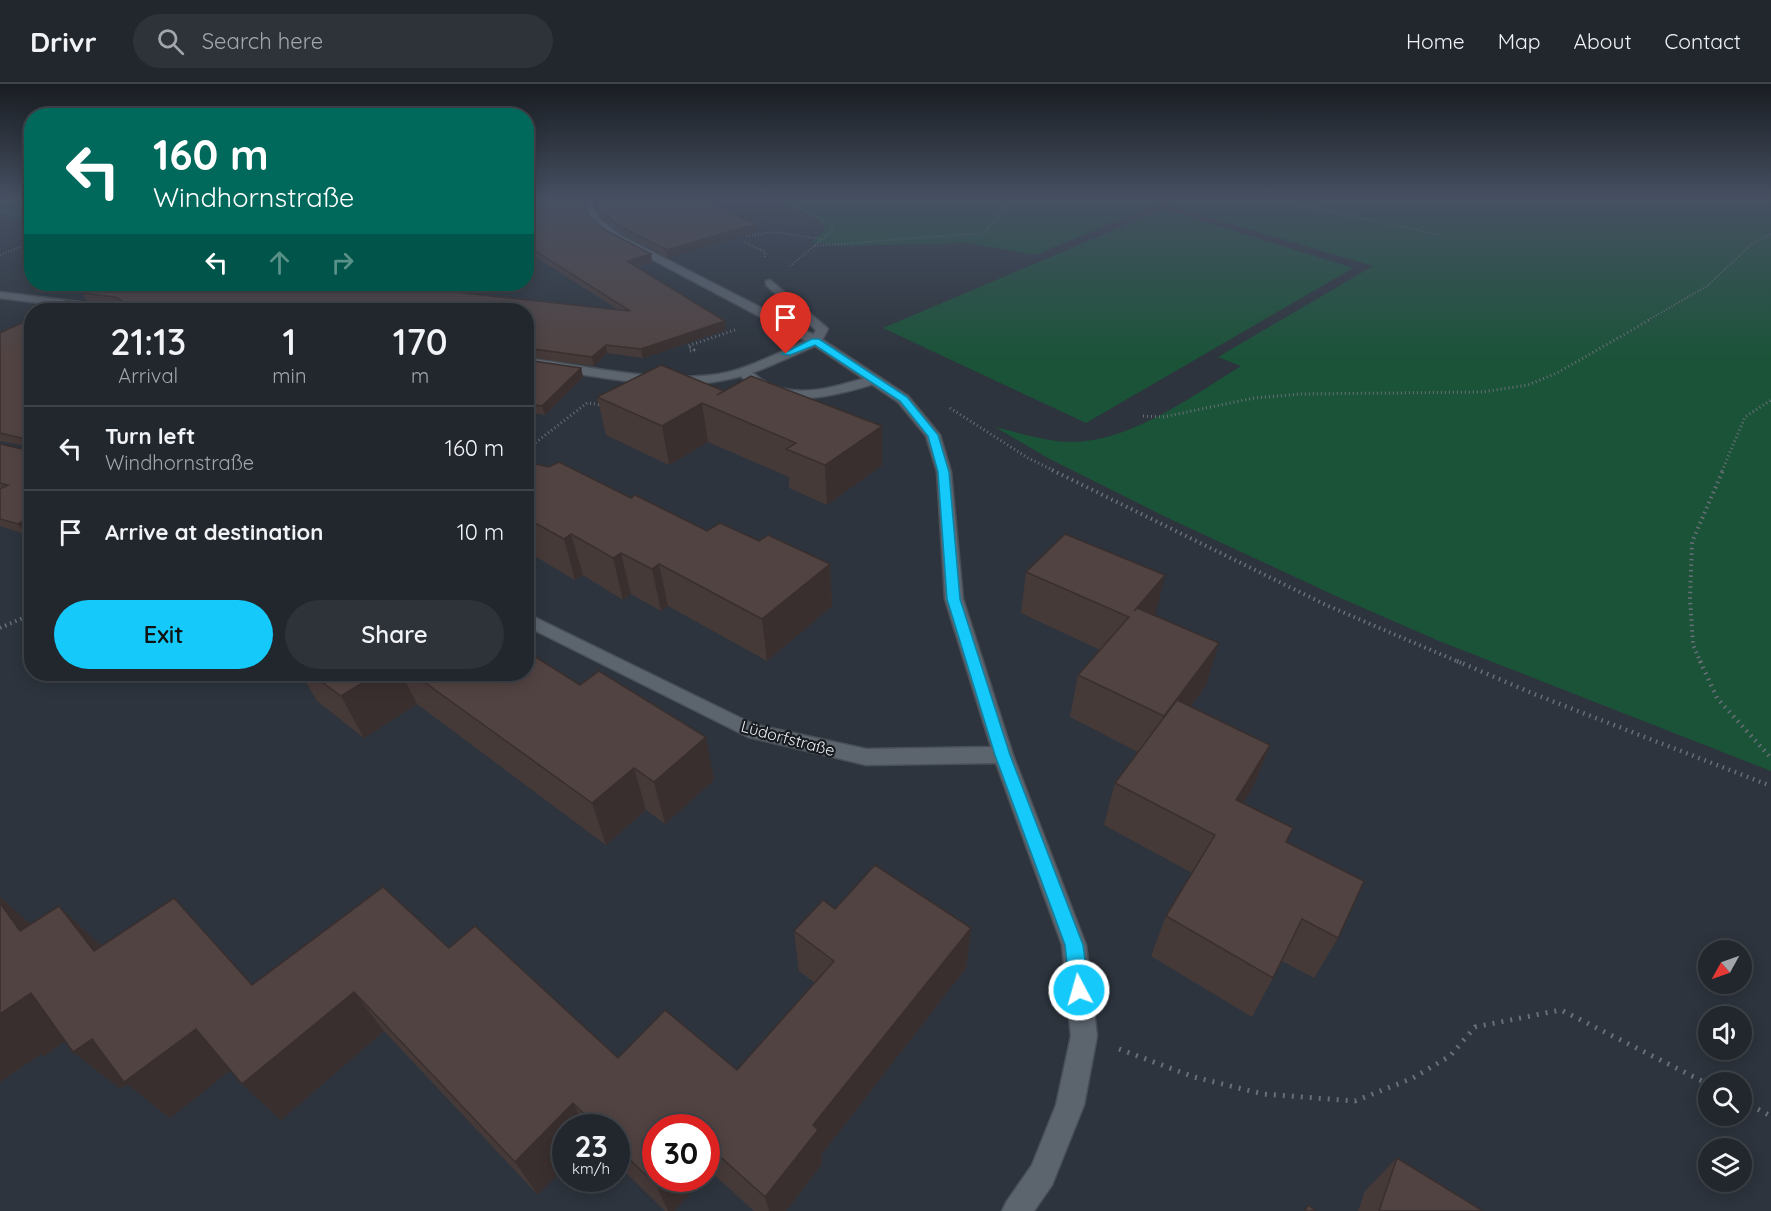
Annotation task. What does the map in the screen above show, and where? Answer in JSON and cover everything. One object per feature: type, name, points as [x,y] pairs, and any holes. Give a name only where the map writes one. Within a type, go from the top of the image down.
[{"type":"street","points":[[645,253],[816,341],[903,399],[933,435],[944,472],[954,599],[1003,755],[1074,945],[1084,1036],[1070,1105],[1042,1175],[1017,1211]]},
{"type":"street","points":[[534,363],[685,380],[719,378],[743,372],[816,341],[822,328],[770,283]]},
{"type":"street","points":[[0,295],[63,303]]},
{"type":"street","points":[[743,372],[765,388],[804,396],[835,393],[876,379]]},
{"type":"street","name":"Lüdorfstraße","points":[[534,623],[748,730],[866,757],[1003,755]]},
{"type":"path","points":[[770,283],[806,253]]},
{"type":"path","points":[[1143,416],[1163,417],[1254,398],[1300,394],[1482,392],[1528,385],[1557,373],[1707,286],[1743,253]]},
{"type":"path","points":[[715,336],[720,334]]},
{"type":"path","points":[[1771,400],[1746,417],[1692,542],[1690,599],[1693,645],[1717,698],[1771,758]]},
{"type":"path","points":[[948,406],[1028,458],[1326,605],[1534,694],[1771,786]]},
{"type":"path","points":[[534,444],[568,419]]},
{"type":"path","points":[[0,628],[24,618]]},
{"type":"path","points":[[1084,1036],[1194,1077],[1263,1094],[1355,1101],[1413,1078],[1450,1056],[1475,1027],[1561,1010],[1698,1079]]},
{"type":"path","points":[[1752,1106],[1771,1116]]},
{"type":"green space","points":[[1022,253],[1041,253],[1035,255]]},
{"type":"green space","points":[[1061,253],[1304,253],[1353,268],[1086,423],[883,328]]},
{"type":"green space","points":[[1328,253],[1771,253],[1771,771],[1439,641],[1336,596],[1168,518],[1048,458],[995,427],[1040,438],[1075,442],[1126,431],[1166,412],[1241,366],[1218,357],[1373,266]]},
{"type":"building","points":[[538,253],[648,253],[651,254],[627,261],[725,321],[641,349],[606,345],[592,357],[534,349],[534,303],[122,303],[115,297],[82,293],[86,291],[446,291],[630,311]]},
{"type":"building","points":[[24,322],[24,439],[0,433],[0,333]]},
{"type":"building","points":[[534,361],[581,368],[542,406],[534,405]]},
{"type":"building","points":[[661,365],[724,391],[717,395],[751,376],[882,426],[825,465],[786,449],[796,443],[702,403],[662,426],[597,397]]},
{"type":"building","points":[[0,444],[24,449],[24,520],[18,524],[0,519],[0,489],[8,485],[0,483]]},
{"type":"building","points":[[559,462],[631,498],[635,495],[707,531],[720,523],[759,541],[768,535],[830,564],[762,619],[659,564],[652,569],[621,553],[613,558],[571,534],[564,539],[534,522],[534,464],[549,467]]},
{"type":"building","points":[[1065,534],[1165,575],[1134,611],[1137,608],[1219,643],[1164,716],[1078,675],[1129,617],[1026,572]]},
{"type":"building","points":[[534,656],[580,685],[599,671],[706,737],[654,782],[634,768],[592,803],[423,681],[534,681]]},
{"type":"building","points":[[321,681],[366,681],[341,696]]},
{"type":"building","points":[[1177,700],[1270,745],[1236,800],[1293,828],[1286,842],[1364,881],[1338,938],[1302,919],[1273,978],[1166,916],[1215,835],[1115,783]]},
{"type":"building","points":[[875,865],[971,928],[813,1125],[818,1130],[765,1197],[720,1157],[720,1114],[642,1114],[642,1171],[630,1160],[630,1114],[584,1114],[573,1103],[562,1114],[552,1114],[552,1124],[515,1162],[354,992],[242,1084],[196,1029],[124,1082],[92,1039],[73,1052],[31,993],[0,1014],[0,903],[20,931],[59,906],[94,951],[174,898],[252,985],[383,887],[449,948],[475,926],[618,1058],[665,1010],[737,1070],[834,961],[794,931],[823,900],[835,909]]},
{"type":"building","points":[[1397,1158],[1483,1211],[1379,1211]]},
{"type":"building","points":[[1308,1205],[1316,1211],[1305,1211]]},
{"type":"route","points":[[786,354],[816,341],[903,399],[933,435],[944,472],[954,599],[1003,755],[1074,945],[1079,990]]}]
